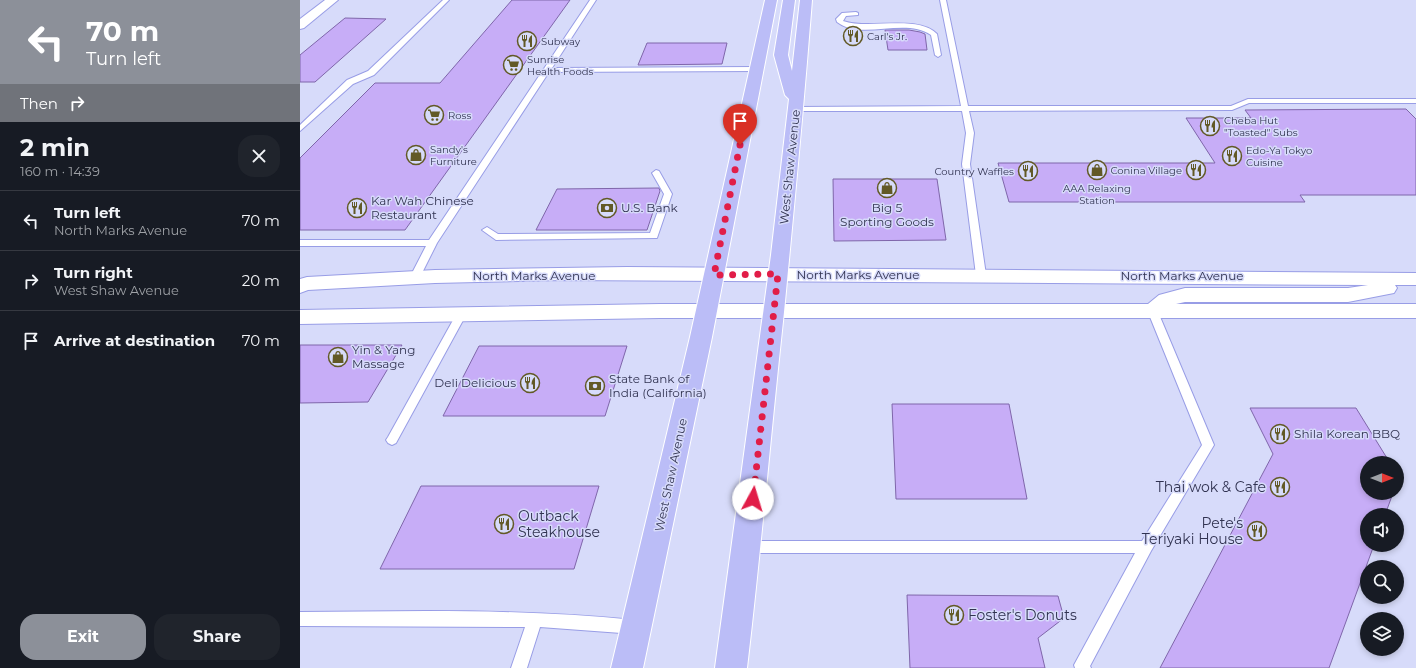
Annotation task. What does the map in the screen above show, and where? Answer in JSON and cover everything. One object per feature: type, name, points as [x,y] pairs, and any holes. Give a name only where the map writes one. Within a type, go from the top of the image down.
[{"type":"main road","name":"West Shaw Avenue","points":[[627,668],[638,627],[714,275],[771,0]]},
{"type":"main road","points":[[789,0],[781,56],[796,109]]},
{"type":"main road","name":"West Shaw Avenue","points":[[730,668],[747,546],[778,274],[806,0]]},
{"type":"main road","name":"North Marks Avenue","points":[[300,286],[307,284],[415,277],[778,274],[980,274],[1416,279]]},
{"type":"main road","points":[[1153,312],[1159,303],[1168,298],[1185,295],[1348,295],[1416,283]]},
{"type":"main road","points":[[300,316],[706,311],[1416,311]]},
{"type":"street","points":[[300,25],[332,0]]},
{"type":"lane","points":[[300,129],[350,82],[371,73],[446,0]]},
{"type":"lane","points":[[415,277],[432,243],[593,0]]},
{"type":"lane","points":[[943,0],[970,133],[966,164],[980,274]]},
{"type":"lane","points":[[856,14],[844,14],[839,19],[840,22],[852,26],[916,27],[928,29],[934,34],[938,55]]},
{"type":"lane","points":[[547,70],[756,69]]},
{"type":"lane","points":[[796,109],[1232,108],[1248,101],[1416,101]]},
{"type":"lane","points":[[487,230],[496,237],[654,236],[668,194],[656,173]]},
{"type":"lane","points":[[300,243],[432,243]]},
{"type":"lane","points":[[1083,668],[1082,665],[1146,547],[1208,445],[1153,312]]},
{"type":"lane","points":[[392,440],[462,313]]},
{"type":"lane","points":[[747,546],[1146,547]]},
{"type":"lane","points":[[300,619],[536,619],[587,621],[638,627]]},
{"type":"lane","points":[[519,668],[536,619]]},
{"type":"building","points":[[512,0],[570,0],[405,230],[300,230],[300,158],[375,83],[440,83]]},
{"type":"building","points":[[345,18],[386,19],[315,82],[300,82],[300,55]]},
{"type":"building","points":[[885,30],[909,30],[925,34],[927,50],[888,50]]},
{"type":"building","points":[[647,43],[727,43],[722,64],[638,65]]},
{"type":"building","points":[[1406,109],[1416,119],[1416,195],[1300,195],[1305,202],[1009,202],[998,163],[1215,163],[1186,118],[1251,118],[1245,110]]},
{"type":"building","points":[[833,179],[937,179],[946,240],[834,241]]},
{"type":"building","points":[[659,188],[660,191],[647,230],[536,230],[557,189]]},
{"type":"building","points":[[300,345],[402,345],[368,402],[300,403]]},
{"type":"building","points":[[479,346],[627,346],[605,416],[443,416]]},
{"type":"building","points":[[892,404],[1009,404],[1027,499],[896,499]]},
{"type":"building","points":[[1250,408],[1356,408],[1386,456],[1360,456],[1360,500],[1390,500],[1388,508],[1360,508],[1360,552],[1371,552],[1369,560],[1360,560],[1360,583],[1329,668],[1160,668],[1273,454]]},
{"type":"building","points":[[421,486],[599,486],[574,569],[380,569]]},
{"type":"building","points":[[907,595],[1058,596],[1064,618],[1038,638],[1045,668],[910,668]]},
{"type":"place","name":"Carl's Jr.","points":[[853,36]]},
{"type":"place","name":"Subway","points":[[527,41]]},
{"type":"place","name":"Sunrise Health Foods","points":[[513,65]]},
{"type":"place","name":"Ross","points":[[434,115]]},
{"type":"place","name":"Cheba Hut \"Toasted\" Subs","points":[[1210,126]]},
{"type":"place","name":"Sandy's Furniture","points":[[416,155]]},
{"type":"place","name":"Edo-Ya Tokyo Cuisine","points":[[1232,156]]},
{"type":"place","name":"AAA Relaxing Station","points":[[1097,170]]},
{"type":"place","name":"Conina Village","points":[[1196,170]]},
{"type":"place","name":"Country Waffles","points":[[1028,171]]},
{"type":"place","name":"Big 5 Sporting Goods","points":[[887,188]]},
{"type":"place","name":"Kar Wah Chinese Restaurant","points":[[357,208]]},
{"type":"place","name":"U.S. Bank","points":[[607,208]]},
{"type":"place","name":"Yin & Yang Massage","points":[[338,357]]},
{"type":"place","name":"Deli Delicious","points":[[530,383]]},
{"type":"place","name":"State Bank of India (California)","points":[[595,386]]},
{"type":"place","name":"Shila Korean BBQ","points":[[1280,434]]},
{"type":"place","name":"Thai wok & Cafe","points":[[1280,487]]},
{"type":"place","name":"Outback Steakhouse","points":[[504,524]]},
{"type":"place","name":"Pete's Teriyaki House","points":[[1257,531]]},
{"type":"place","name":"Foster's Donuts","points":[[954,615]]},
{"type":"route","points":[[740,145],[714,275],[778,274],[753,499]]}]
